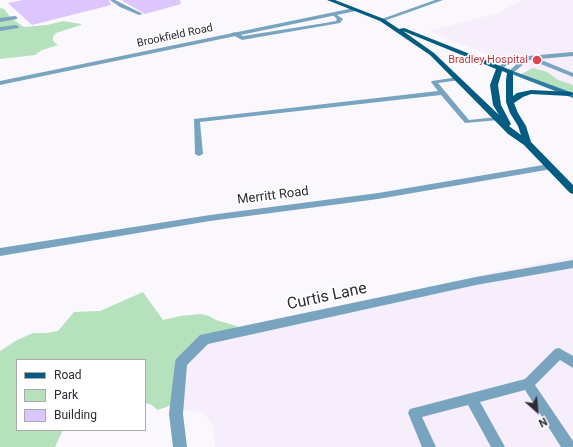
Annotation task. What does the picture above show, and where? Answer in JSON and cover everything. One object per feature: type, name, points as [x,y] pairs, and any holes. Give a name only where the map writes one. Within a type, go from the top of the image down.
[{"type":"main road","points":[[330,0],[571,95]]},
{"type":"main road","points":[[382,20],[432,54],[497,119],[511,132],[527,143],[573,191]]},
{"type":"main road","points":[[500,68],[494,85],[495,95],[497,105],[511,132]]},
{"type":"main road","points":[[511,72],[509,80],[510,102],[514,113],[522,126],[527,143]]},
{"type":"main road","points":[[510,102],[520,95],[531,92],[571,95]]},
{"type":"street","points":[[382,20],[440,0]]},
{"type":"street","name":"Brookfield Road","points":[[0,83],[354,10]]},
{"type":"street","name":"Merritt Road","points":[[0,252],[210,218],[378,196],[549,167]]},
{"type":"street","name":"Curtis Lane","points":[[180,447],[176,414],[181,363],[204,339],[476,281],[573,264]]},
{"type":"lane","points":[[112,0],[141,14]]},
{"type":"lane","points":[[234,34],[242,38],[338,22],[340,19],[334,14]]},
{"type":"lane","points":[[0,20],[15,18]]},
{"type":"lane","points":[[0,29],[16,26]]},
{"type":"lane","points":[[500,68],[508,62],[523,58],[573,54]]},
{"type":"lane","points":[[531,57],[572,73]]},
{"type":"lane","points":[[511,72],[524,61],[523,58]]},
{"type":"lane","points":[[458,79],[434,82],[467,122],[497,119]]},
{"type":"lane","points":[[199,154],[196,120],[442,93]]},
{"type":"lane","points":[[429,447],[414,413],[528,384],[559,353],[573,363]]},
{"type":"lane","points":[[528,384],[569,447]]},
{"type":"lane","points":[[471,399],[498,447]]},
{"type":"shaded area","name":"Bradley Hospital","points":[[521,0],[573,0],[573,88],[429,31],[498,13]]},
{"type":"shaded area","points":[[573,257],[573,447],[215,447],[213,427],[204,413],[190,410],[183,411],[177,403],[188,347],[238,333],[379,307],[475,276]]},
{"type":"green space","points":[[0,8],[4,9],[11,18],[24,27],[47,25],[63,21],[81,25],[56,33],[53,37],[53,41],[58,45],[42,50],[35,55],[0,59]]},
{"type":"green space","points":[[533,68],[547,72],[558,80],[573,85],[573,95],[521,74]]},
{"type":"green space","points":[[143,292],[163,320],[180,316],[201,314],[237,326],[238,333],[188,347],[177,403],[158,410],[150,404],[146,403],[146,359],[16,359],[16,431],[63,431],[55,447],[0,447],[0,351],[17,340],[33,333],[58,331],[74,312],[100,311]]},
{"type":"building","points":[[23,0],[109,0],[111,5],[32,25],[8,3]]},
{"type":"building","points":[[121,0],[180,0],[181,4],[145,14]]},
{"type":"place","name":"Bradley Hospital","points":[[537,60]]}]
